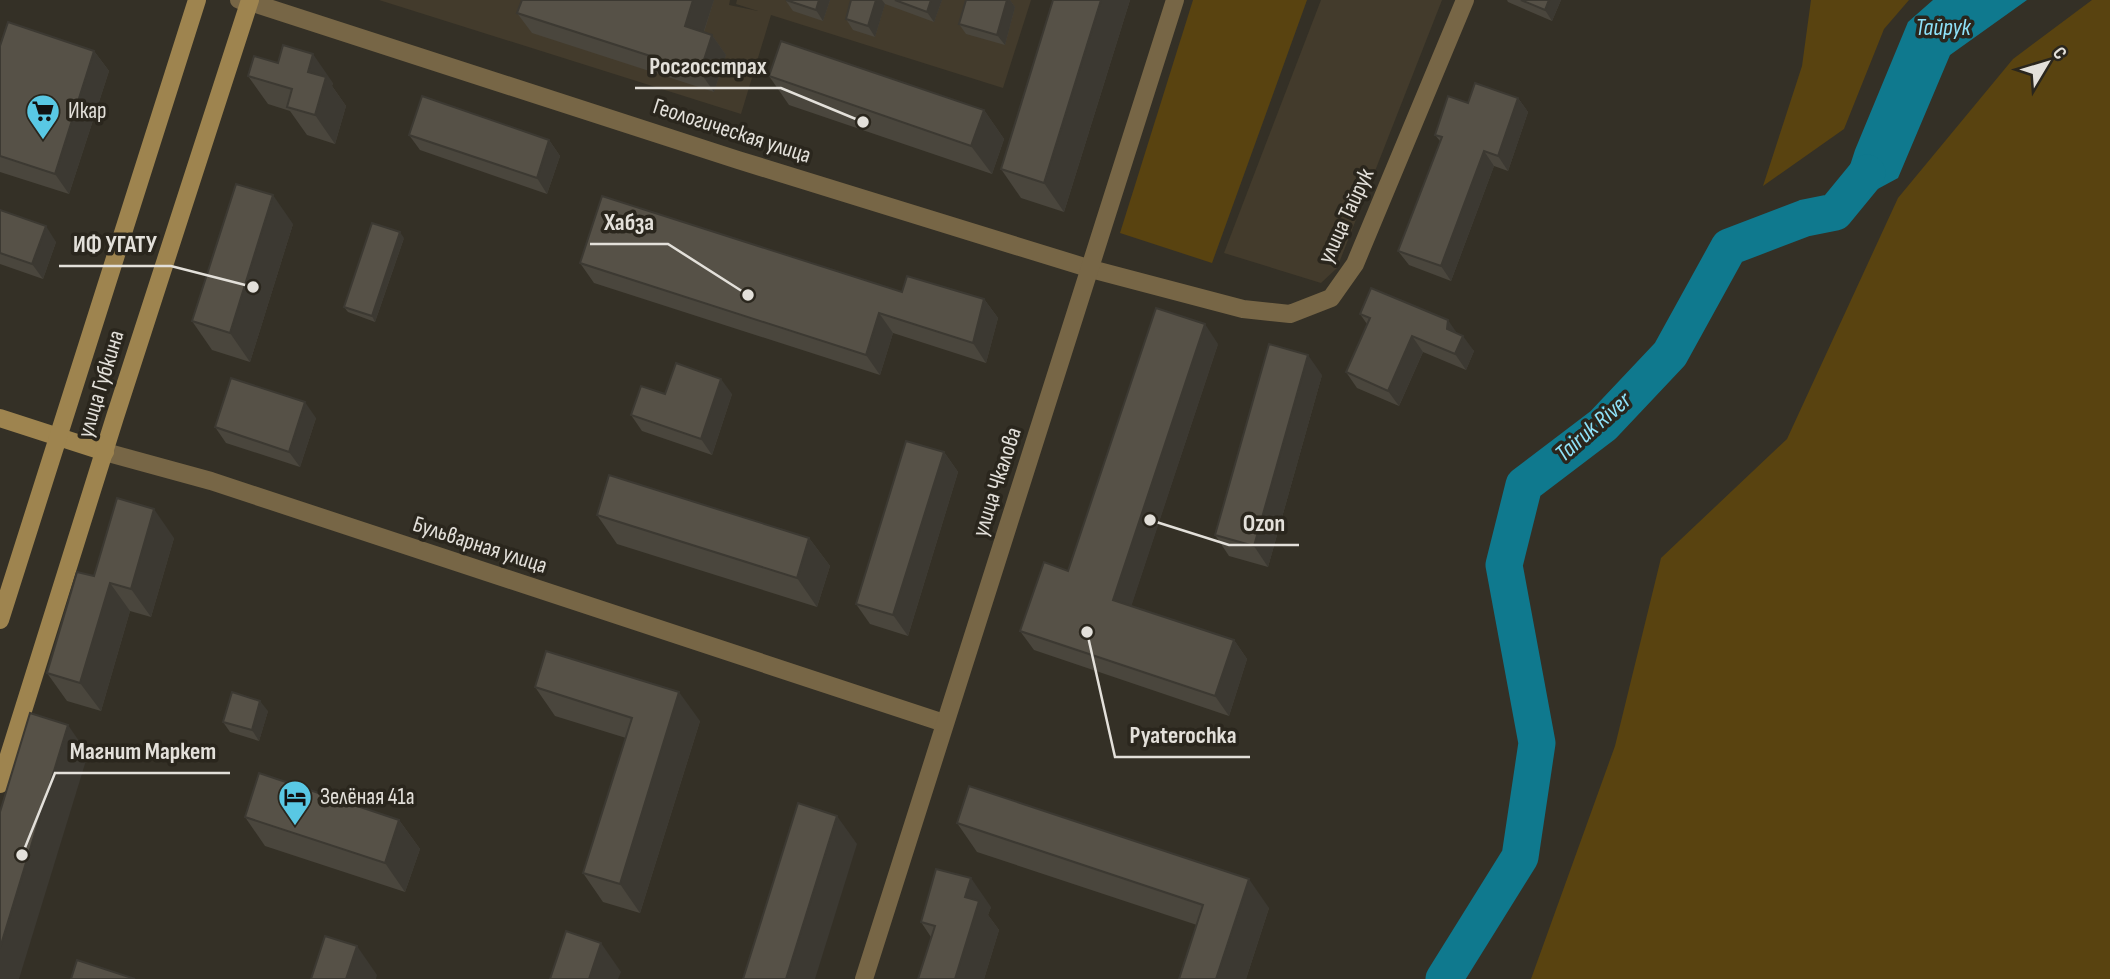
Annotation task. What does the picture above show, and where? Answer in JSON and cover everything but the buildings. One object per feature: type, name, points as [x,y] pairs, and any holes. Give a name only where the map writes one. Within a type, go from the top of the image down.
[{"type":"main road","name":"улица Губкина","points":[[0,620],[197,0]]},
{"type":"main road","name":"улица Губкина","points":[[0,784],[246,1]]},
{"type":"main road","name":"Бульварная улица","points":[[0,418],[105,452]]},
{"type":"street","name":"улица Чкалова","points":[[864,979],[1175,0]]},
{"type":"street","name":"улица Тайрук","points":[[1091,269],[1257,312],[1290,314],[1331,298],[1355,264],[1465,0]]},
{"type":"street","name":"Геологическая улица","points":[[246,1],[738,160],[1091,269]]},
{"type":"street","name":"Бульварная улица","points":[[105,452],[211,481],[944,723]]},
{"type":"shaded area","points":[[379,0],[730,0],[729,5],[758,11],[736,4],[737,0],[1031,0],[1003,88],[771,15],[741,114]]},
{"type":"shaded area","points":[[1193,0],[1307,0],[1212,263],[1120,233]]},
{"type":"shaded area","points":[[1321,0],[1442,0],[1337,268],[1321,283],[1224,253]]},
{"type":"shaded area","points":[[1811,0],[1909,0],[1884,29],[1844,129],[1763,186],[1802,66]]},
{"type":"shaded area","points":[[2092,0],[2110,0],[2110,979],[1531,979],[1615,746],[1661,558],[1787,439],[1898,198],[2013,59]]},
{"type":"water","name":"Тайрук","points":[[1933,0],[2027,0],[1950,55],[1898,178],[1835,212],[1855,150],[1908,22]]},
{"type":"waterway","name":"Tairuk River","points":[[1444,979],[1520,857],[1537,743],[1504,565],[1524,485],[1603,425],[1670,354],[1729,247],[1805,218],[1835,212],[1867,173]]},
{"type":"place","name":"Росгосстрах","points":[[863,122]]},
{"type":"place","name":"Икар","points":[[43,141]]},
{"type":"place","name":"ИФ УГАТУ","points":[[253,287]]},
{"type":"place","name":"Хабза","points":[[748,295]]},
{"type":"place","name":"Ozon","points":[[1150,520]]},
{"type":"place","name":"Pyaterochka","points":[[1087,632]]},
{"type":"place","name":"Зелёная 41а","points":[[295,827]]},
{"type":"place","name":"Магнит Маркет","points":[[22,855]]}]
